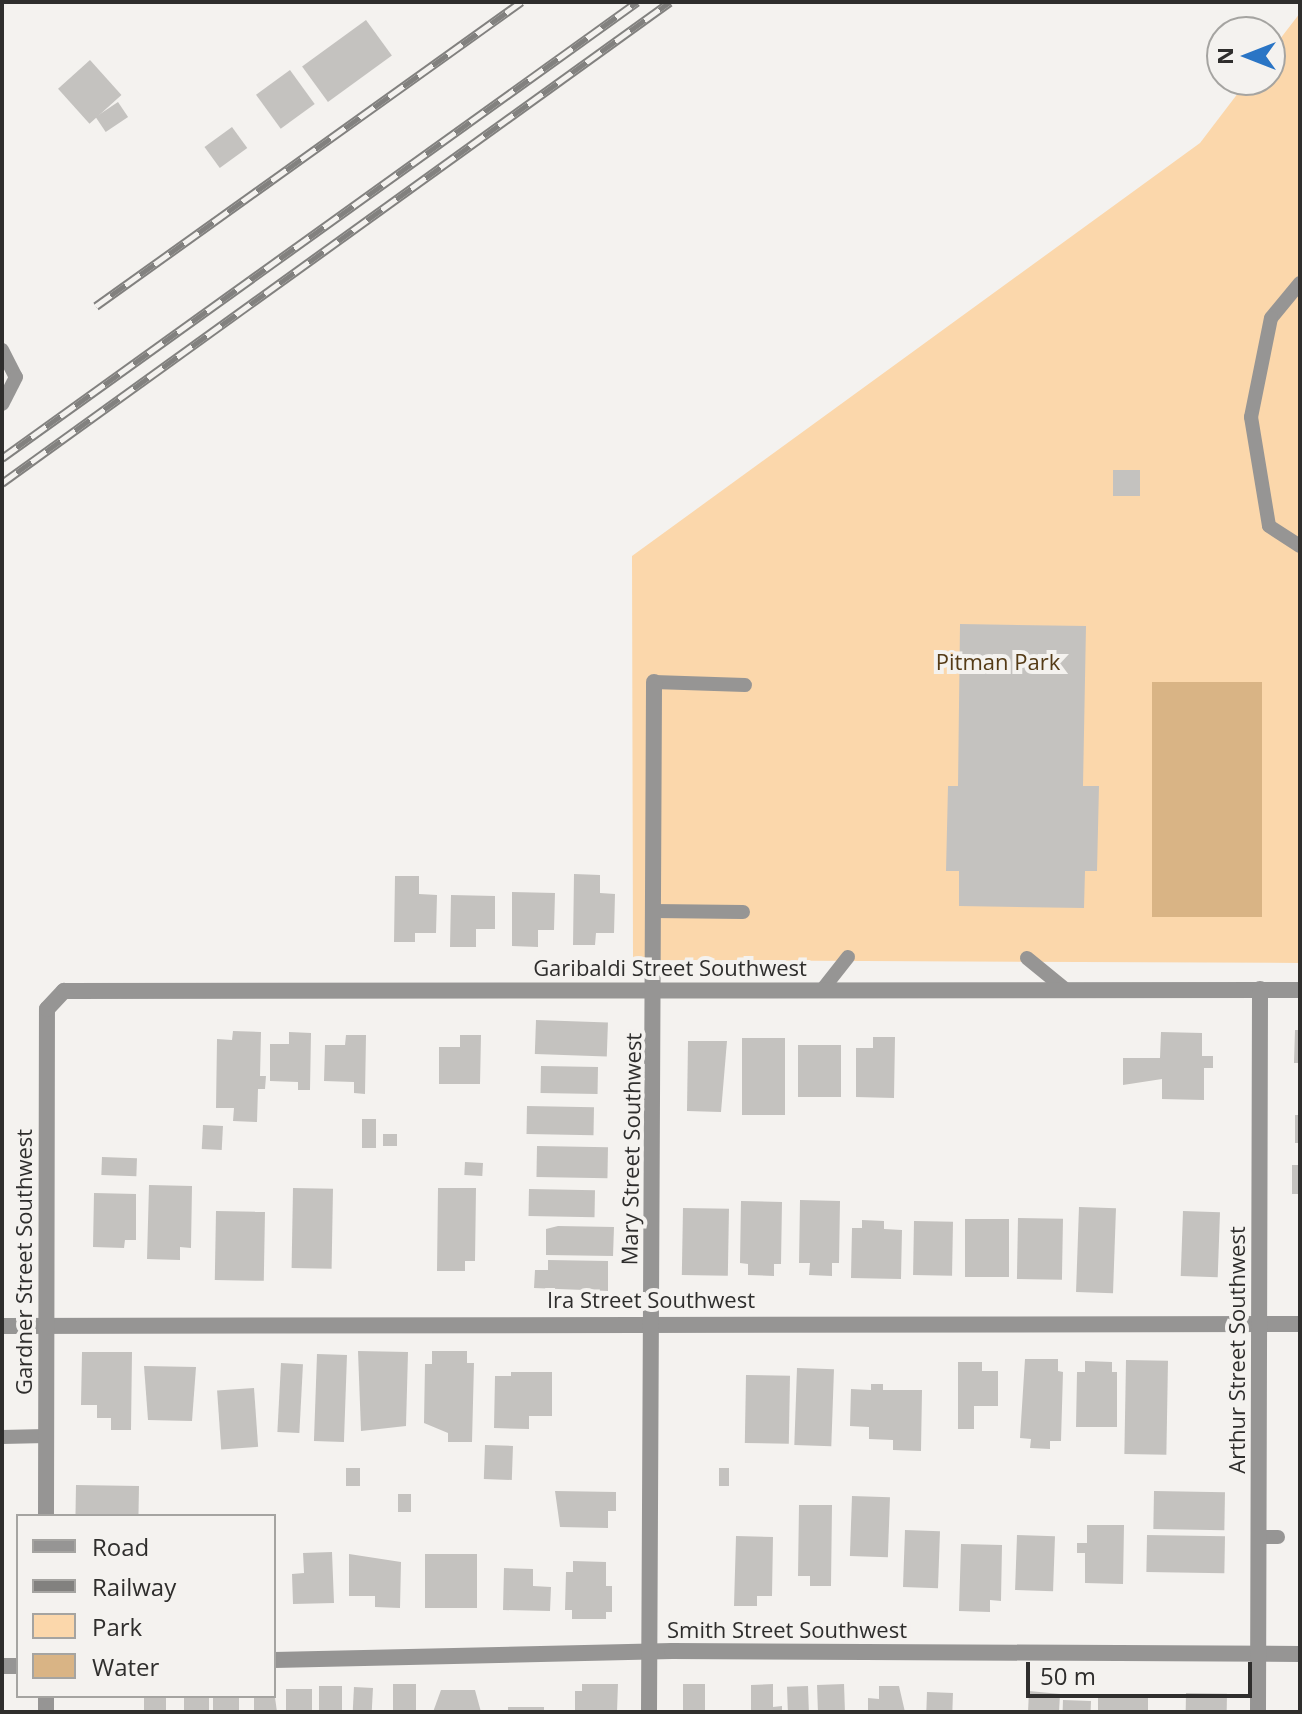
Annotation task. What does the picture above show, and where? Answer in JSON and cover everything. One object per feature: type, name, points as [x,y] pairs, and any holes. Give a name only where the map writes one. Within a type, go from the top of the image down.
[{"type":"street","name":"Mary Street Southwest","points":[[649,1712],[654,682]]},
{"type":"street","name":"Arthur Street Southwest","points":[[1258,1712],[1260,989]]},
{"type":"street","name":"Garibaldi Street Southwest","points":[[47,1009],[64,991],[1300,990]]},
{"type":"street","name":"Gardner Street Southwest","points":[[46,1514],[47,1009]]},
{"type":"street","name":"Ira Street Southwest","points":[[2,1326],[651,1322],[1300,1324]]},
{"type":"street","name":"Smith Street Southwest","points":[[276,1660],[649,1652],[1300,1654]]},
{"type":"lane","points":[[1300,283],[1271,318],[1251,417],[1269,526],[1300,546]]},
{"type":"lane","points":[[2,350],[16,377],[2,404]]},
{"type":"lane","points":[[654,682],[745,685]]},
{"type":"lane","points":[[654,911],[743,912]]},
{"type":"lane","points":[[822,990],[848,957]]},
{"type":"lane","points":[[1027,958],[1065,989]]},
{"type":"lane","points":[[2,1437],[46,1436]]},
{"type":"lane","points":[[1258,1537],[1278,1537]]},
{"type":"green space","name":"Pitman Park","points":[[1300,13],[1300,963],[633,960],[632,556],[1200,143],[1236,96],[1286,96],[1286,31]]},
{"type":"water","points":[[1152,682],[1262,682],[1262,917],[1152,917]]},
{"type":"building","points":[[366,20],[392,56],[328,102],[302,66]]},
{"type":"building","points":[[90,60],[121,95],[89,124],[58,89]]},
{"type":"building","points":[[290,70],[315,104],[281,129],[256,95]]},
{"type":"building","points":[[118,102],[128,117],[106,132],[96,117]]},
{"type":"building","points":[[232,127],[247,148],[220,168],[204,147]]},
{"type":"building","points":[[1113,470],[1140,470],[1140,496],[1113,496]]},
{"type":"building","points":[[960,624],[1086,626],[1083,786],[1099,786],[1097,871],[1085,871],[1084,908],[959,906],[959,871],[946,871],[948,786],[958,786]]},
{"type":"building","points":[[574,874],[600,875],[600,893],[615,894],[614,933],[596,933],[595,945],[573,945]]},
{"type":"building","points":[[395,876],[419,876],[419,894],[437,895],[436,933],[415,933],[415,942],[394,942]]},
{"type":"building","points":[[512,892],[555,893],[554,930],[538,930],[538,947],[512,946]]},
{"type":"building","points":[[451,895],[495,896],[495,929],[476,929],[476,947],[450,947]]},
{"type":"building","points":[[536,1020],[608,1023],[607,1056],[535,1054]]},
{"type":"building","points":[[1295,1030],[1300,1030],[1300,1063],[1294,1063]]},
{"type":"building","points":[[233,1031],[261,1032],[260,1076],[266,1076],[265,1089],[258,1089],[257,1122],[233,1121],[234,1108],[216,1108],[217,1039],[232,1040]]},
{"type":"building","points":[[289,1032],[311,1033],[310,1090],[298,1090],[298,1082],[270,1081],[270,1044],[289,1044]]},
{"type":"building","points":[[1161,1032],[1202,1033],[1202,1056],[1213,1056],[1213,1068],[1204,1068],[1204,1100],[1162,1099],[1162,1079],[1123,1085],[1123,1058],[1160,1058]]},
{"type":"building","points":[[346,1035],[366,1035],[365,1094],[354,1093],[354,1082],[324,1081],[325,1045],[345,1045]]},
{"type":"building","points":[[460,1035],[481,1035],[480,1084],[439,1084],[439,1047],[460,1047]]},
{"type":"building","points":[[873,1037],[895,1037],[894,1098],[856,1097],[856,1048],[873,1048]]},
{"type":"building","points":[[742,1038],[785,1038],[785,1115],[742,1115]]},
{"type":"building","points":[[688,1041],[727,1041],[721,1112],[687,1111]]},
{"type":"building","points":[[798,1045],[841,1045],[841,1097],[798,1097]]},
{"type":"building","points":[[541,1066],[598,1067],[598,1094],[541,1093]]},
{"type":"building","points":[[527,1106],[594,1107],[594,1135],[527,1134]]},
{"type":"building","points":[[1295,1115],[1300,1115],[1300,1143],[1295,1143]]},
{"type":"building","points":[[362,1119],[376,1119],[376,1148],[362,1148]]},
{"type":"building","points":[[203,1125],[223,1126],[222,1150],[202,1149]]},
{"type":"building","points":[[383,1134],[397,1134],[397,1146],[383,1146]]},
{"type":"building","points":[[537,1146],[608,1147],[607,1178],[536,1177]]},
{"type":"building","points":[[102,1157],[137,1158],[136,1176],[101,1175]]},
{"type":"building","points":[[465,1162],[483,1163],[482,1176],[464,1175]]},
{"type":"building","points":[[1292,1165],[1300,1165],[1300,1194],[1292,1194]]},
{"type":"building","points":[[149,1185],[192,1186],[191,1248],[180,1247],[180,1260],[147,1259]]},
{"type":"building","points":[[293,1188],[333,1189],[332,1269],[292,1268]]},
{"type":"building","points":[[438,1188],[476,1188],[475,1261],[465,1261],[465,1271],[437,1271]]},
{"type":"building","points":[[529,1189],[595,1190],[595,1217],[529,1216]]},
{"type":"building","points":[[94,1193],[136,1194],[136,1240],[125,1240],[124,1248],[93,1247]]},
{"type":"building","points":[[800,1200],[840,1201],[839,1263],[832,1263],[832,1276],[809,1275],[810,1263],[799,1263]]},
{"type":"building","points":[[741,1201],[782,1202],[781,1264],[774,1264],[774,1276],[748,1275],[748,1264],[740,1263]]},
{"type":"building","points":[[1079,1207],[1116,1208],[1113,1293],[1076,1292]]},
{"type":"building","points":[[683,1208],[729,1209],[728,1276],[682,1275]]},
{"type":"building","points":[[216,1211],[265,1212],[264,1281],[215,1280]]},
{"type":"building","points":[[1183,1211],[1220,1212],[1218,1277],[1181,1276]]},
{"type":"building","points":[[1018,1218],[1063,1219],[1062,1280],[1017,1279]]},
{"type":"building","points":[[965,1219],[1009,1219],[1009,1277],[965,1277]]},
{"type":"building","points":[[862,1220],[884,1221],[884,1229],[902,1230],[901,1279],[851,1278],[852,1228],[862,1228]]},
{"type":"building","points":[[914,1221],[953,1222],[952,1276],[913,1275]]},
{"type":"building","points":[[558,1226],[614,1227],[613,1256],[546,1255],[546,1229]]},
{"type":"building","points":[[548,1260],[608,1261],[608,1291],[534,1288],[535,1270],[548,1270]]},
{"type":"building","points":[[358,1351],[408,1352],[406,1426],[361,1431]]},
{"type":"building","points":[[432,1351],[467,1351],[467,1363],[474,1363],[472,1442],[448,1442],[448,1433],[424,1423],[425,1364],[432,1364]]},
{"type":"building","points":[[82,1352],[132,1352],[131,1430],[111,1430],[111,1418],[97,1418],[97,1405],[81,1405]]},
{"type":"building","points":[[317,1354],[347,1355],[344,1442],[314,1441]]},
{"type":"building","points":[[1025,1359],[1058,1359],[1058,1371],[1063,1372],[1061,1441],[1050,1441],[1050,1449],[1030,1448],[1031,1439],[1020,1438]]},
{"type":"building","points":[[1126,1360],[1168,1361],[1166,1455],[1124,1454]]},
{"type":"building","points":[[1085,1361],[1112,1362],[1112,1372],[1117,1372],[1117,1427],[1076,1427],[1077,1372],[1085,1372]]},
{"type":"building","points":[[958,1362],[982,1362],[982,1371],[998,1371],[998,1406],[974,1406],[974,1429],[958,1429]]},
{"type":"building","points":[[281,1363],[303,1364],[299,1433],[277,1432]]},
{"type":"building","points":[[144,1366],[196,1367],[192,1421],[148,1420]]},
{"type":"building","points":[[797,1368],[834,1369],[831,1446],[794,1445]]},
{"type":"building","points":[[511,1372],[552,1372],[552,1416],[529,1416],[529,1429],[494,1428],[495,1376],[511,1376]]},
{"type":"building","points":[[746,1375],[790,1376],[789,1444],[745,1443]]},
{"type":"building","points":[[871,1384],[883,1384],[883,1390],[922,1390],[921,1451],[893,1450],[893,1440],[869,1439],[869,1427],[850,1426],[851,1389],[871,1390]]},
{"type":"building","points":[[254,1388],[258,1447],[221,1449],[217,1391]]},
{"type":"building","points":[[485,1445],[513,1446],[512,1480],[484,1479]]},
{"type":"building","points":[[346,1468],[360,1468],[360,1486],[346,1486]]},
{"type":"building","points":[[719,1468],[729,1468],[729,1486],[719,1486]]},
{"type":"building","points":[[76,1485],[139,1486],[139,1514],[75,1514]]},
{"type":"building","points":[[555,1491],[616,1492],[616,1511],[608,1511],[608,1528],[560,1527]]},
{"type":"building","points":[[1154,1491],[1225,1492],[1224,1530],[1153,1529]]},
{"type":"building","points":[[398,1494],[411,1494],[411,1512],[398,1512]]},
{"type":"building","points":[[852,1496],[890,1497],[888,1557],[850,1556]]},
{"type":"building","points":[[799,1505],[832,1505],[831,1586],[810,1586],[810,1576],[798,1576]]},
{"type":"building","points":[[1087,1525],[1124,1525],[1123,1584],[1085,1583],[1085,1553],[1077,1553],[1077,1543],[1087,1543]]},
{"type":"building","points":[[905,1530],[940,1531],[938,1588],[903,1587]]},
{"type":"building","points":[[1017,1535],[1055,1536],[1053,1591],[1015,1590]]},
{"type":"building","points":[[1147,1535],[1225,1536],[1224,1573],[1146,1572]]},
{"type":"building","points":[[736,1536],[773,1537],[772,1596],[757,1596],[757,1606],[734,1606]]},
{"type":"building","points":[[961,1544],[1002,1545],[1001,1601],[990,1600],[990,1612],[959,1611]]},
{"type":"building","points":[[332,1552],[334,1603],[293,1604],[292,1574],[304,1573],[303,1553]]},
{"type":"building","points":[[349,1554],[401,1562],[400,1608],[375,1607],[375,1596],[349,1596]]},
{"type":"building","points":[[425,1554],[477,1554],[477,1608],[425,1608]]},
{"type":"building","points":[[573,1561],[606,1562],[606,1586],[612,1586],[612,1612],[606,1612],[606,1619],[572,1619],[572,1610],[565,1610],[566,1572],[573,1572]]},
{"type":"building","points":[[504,1568],[533,1569],[533,1586],[551,1587],[550,1611],[503,1610]]},
{"type":"building","points":[[393,1684],[416,1684],[416,1712],[393,1712]]},
{"type":"building","points":[[582,1684],[618,1684],[617,1712],[575,1712],[575,1691],[582,1691]]},
{"type":"building","points":[[683,1684],[705,1684],[705,1712],[683,1712]]},
{"type":"building","points":[[773,1684],[773,1707],[782,1706],[782,1712],[751,1712],[751,1685]]},
{"type":"building","points":[[844,1684],[845,1712],[818,1712],[817,1685]]},
{"type":"building","points":[[319,1686],[342,1686],[342,1712],[319,1712]]},
{"type":"building","points":[[808,1686],[809,1712],[788,1712],[787,1687]]},
{"type":"building","points":[[879,1686],[899,1686],[905,1712],[868,1712],[868,1698],[879,1699]]},
{"type":"building","points":[[354,1687],[373,1688],[372,1712],[353,1712]]},
{"type":"building","points":[[286,1689],[312,1689],[312,1712],[286,1712]]},
{"type":"building","points":[[441,1690],[475,1690],[481,1712],[433,1712]]},
{"type":"building","points":[[1029,1691],[1060,1694],[1059,1712],[1028,1712]]},
{"type":"building","points":[[927,1692],[953,1693],[952,1712],[926,1712]]},
{"type":"building","points":[[1186,1693],[1227,1694],[1227,1712],[1186,1712]]},
{"type":"building","points":[[1098,1696],[1148,1696],[1148,1712],[1098,1712]]},
{"type":"building","points":[[144,1698],[166,1698],[166,1712],[144,1712]]},
{"type":"building","points":[[184,1698],[209,1698],[209,1712],[184,1712]]},
{"type":"building","points":[[213,1698],[239,1698],[239,1712],[213,1712]]},
{"type":"building","points":[[254,1698],[275,1698],[277,1712],[254,1712]]},
{"type":"building","points":[[1063,1700],[1091,1701],[1091,1712],[1063,1712]]},
{"type":"building","points":[[508,1707],[544,1707],[544,1712],[508,1712]]},
{"type":"railway","points":[[96,306],[521,2]]},
{"type":"railway","points":[[2,458],[637,2]]},
{"type":"railway","points":[[2,483],[670,2]]}]
